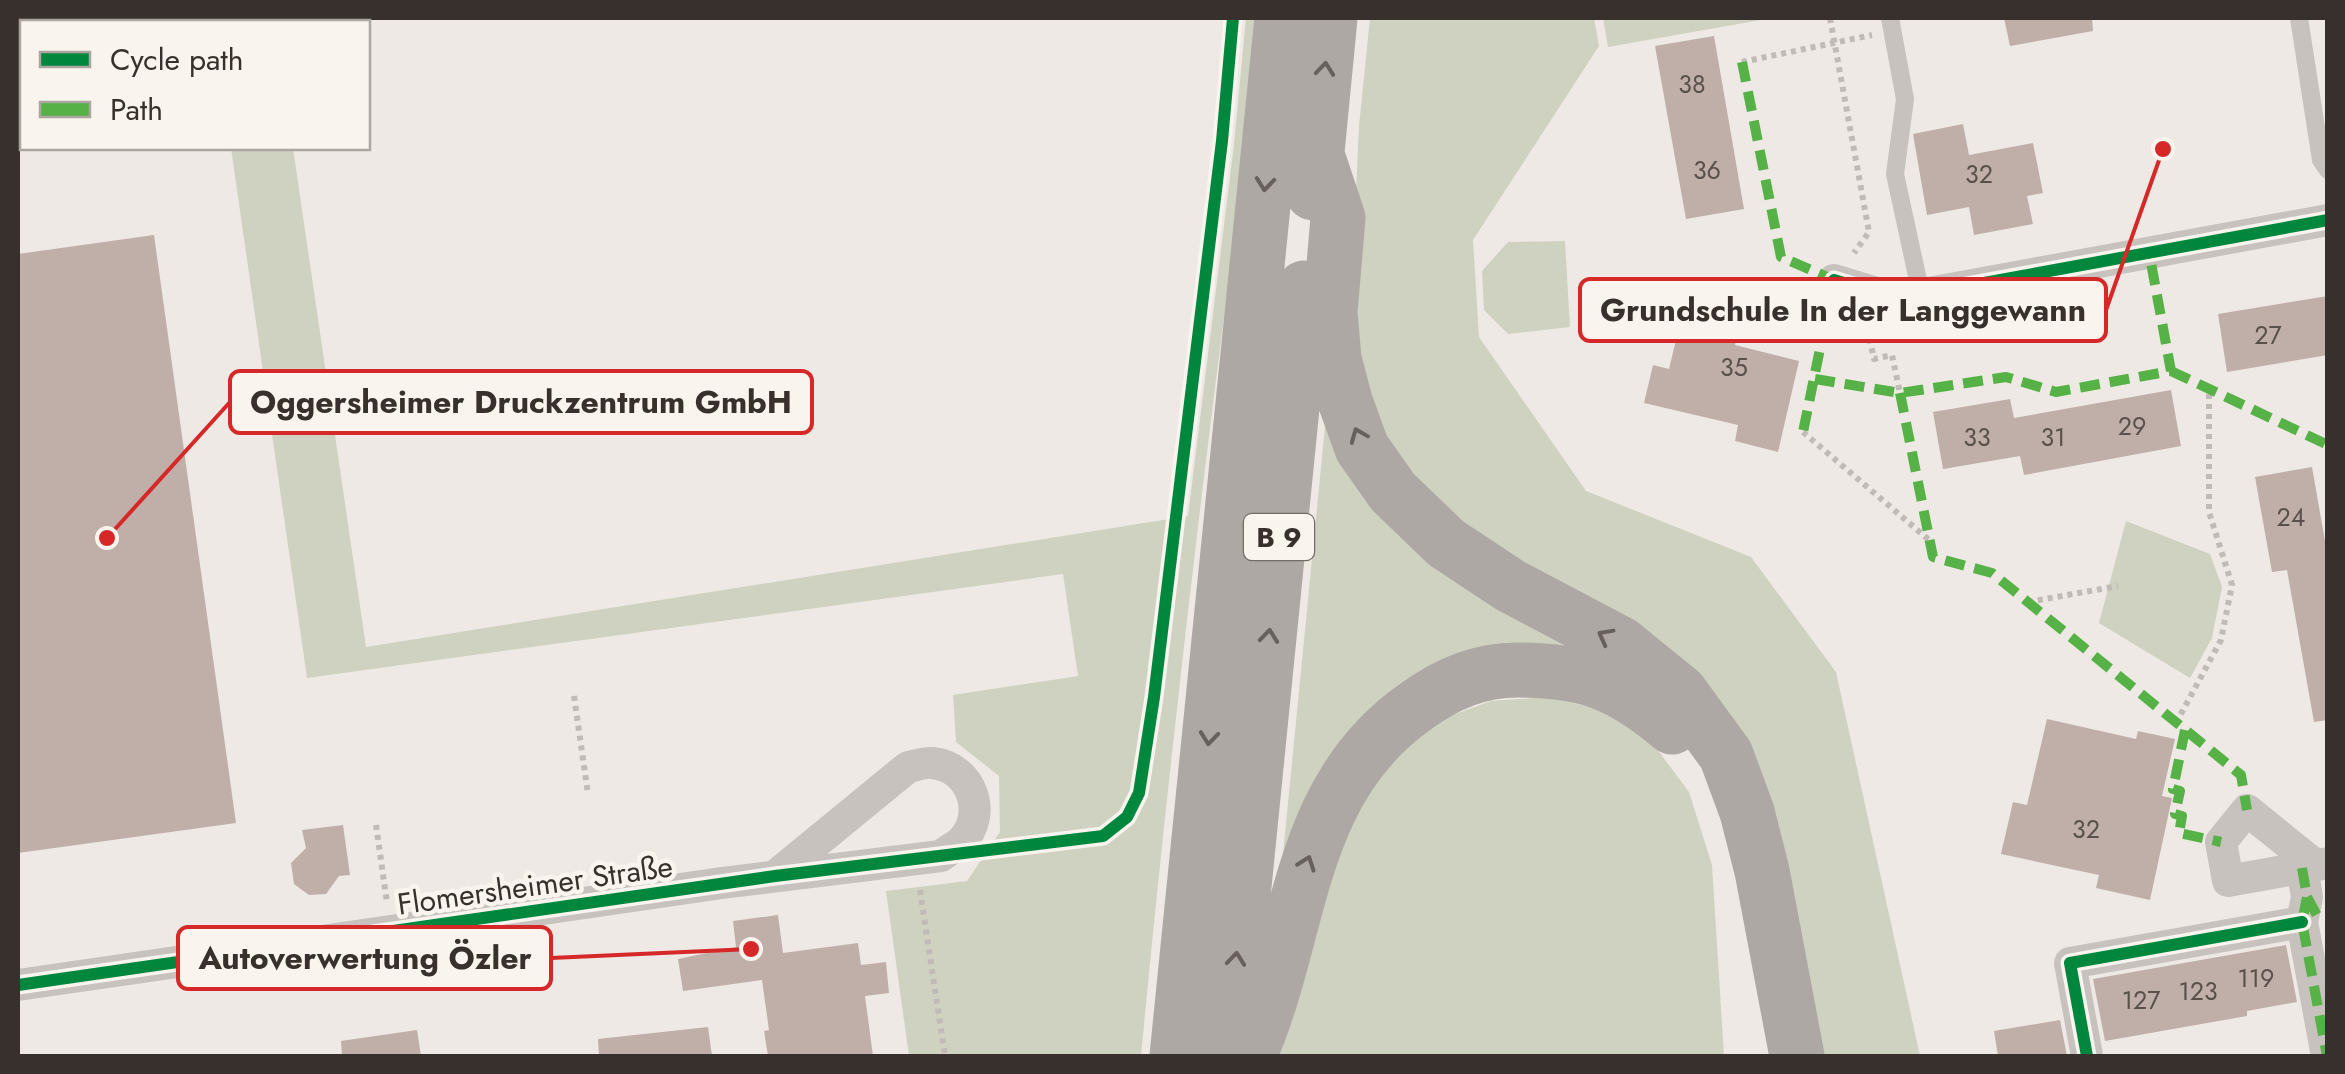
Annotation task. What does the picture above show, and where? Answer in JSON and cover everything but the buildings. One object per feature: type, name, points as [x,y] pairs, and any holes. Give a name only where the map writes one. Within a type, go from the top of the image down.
[{"type":"highway","name":"B 9","points":[[1177,1056],[1282,18]]},
{"type":"highway","name":"B 9","points":[[1226,1056],[1330,18]]},
{"type":"highway","points":[[1317,155],[1338,218],[1330,312],[1334,360],[1362,448],[1393,492],[1446,543],[1511,586],[1621,644],[1680,692],[1726,754],[1748,812],[1762,871],[1797,1056]]},
{"type":"highway","points":[[1249,1056],[1263,1025],[1298,886],[1324,816],[1364,755],[1401,716],[1437,691],[1478,674],[1510,670],[1552,671],[1633,694],[1672,726],[1697,754],[1717,788],[1737,854],[1770,1056]]},
{"type":"street","points":[[1846,283],[1896,299],[2328,220]]},
{"type":"street","name":"Flomersheimer Straße","points":[[18,985],[776,876],[941,856],[963,840],[972,825],[972,790],[964,778],[931,763],[908,767],[776,876]]},
{"type":"street","points":[[2087,1056],[2070,963],[2312,889],[2327,1056]]},
{"type":"lane","points":[[2299,18],[2321,160],[2328,170]]},
{"type":"lane","points":[[1891,24],[1905,99],[1895,174],[1921,294]]},
{"type":"path","points":[[1830,18],[1868,232],[1846,283],[1874,359],[1892,355],[1900,393]]},
{"type":"path","points":[[1742,62],[1834,42],[1891,24]]},
{"type":"path","points":[[2176,723],[2221,640],[2232,585],[2209,512],[2209,390]]},
{"type":"path","points":[[1804,432],[1929,540]]},
{"type":"path","points":[[2028,602],[2118,586]]},
{"type":"path","points":[[574,696],[588,794]]},
{"type":"path","points":[[376,825],[391,931]]},
{"type":"path","points":[[915,859],[945,1056]]},
{"type":"green space","points":[[1246,18],[1262,18],[1195,550],[1141,1056],[909,1056],[886,891],[967,881],[1000,832],[999,776],[956,742],[953,695],[1078,676],[1063,574],[307,678],[231,150],[293,150],[366,647],[1188,516]]},
{"type":"green space","points":[[1370,18],[1594,18],[1599,46],[1473,240],[1479,337],[1586,491],[1751,557],[1836,672],[1920,1056],[1805,1056],[1758,807],[1417,495],[1348,371],[1359,126]]},
{"type":"green space","points":[[1603,18],[1772,18],[1608,47]]},
{"type":"green space","points":[[1565,241],[1570,327],[1508,334],[1484,310],[1482,271],[1508,242]]},
{"type":"green space","points":[[1327,406],[1362,448],[1621,644],[1478,674],[1282,864]]},
{"type":"green space","points":[[2126,521],[2210,554],[2222,587],[2212,638],[2190,678],[2099,623]]},
{"type":"green space","points":[[1548,697],[1611,712],[1657,749],[1689,792],[1712,865],[1724,1056],[1273,1056],[1329,847],[1374,776],[1431,723],[1491,701]]},
{"type":"marked path","points":[[1742,62],[1781,257],[1834,280],[1803,432]]},
{"type":"marked path","points":[[1815,379],[1900,393],[2006,377],[2056,392],[2171,371],[2149,252]]},
{"type":"marked path","points":[[2171,371],[2328,445]]},
{"type":"marked path","points":[[1900,393],[1933,557],[1992,573],[2241,775],[2247,810]]},
{"type":"marked path","points":[[2185,730],[2173,789],[2180,791],[2175,814],[2182,816],[2179,833],[2221,842]]},
{"type":"marked path","points":[[2302,868],[2307,897],[2302,922],[2327,1056]]},
{"type":"marked path","points":[[2307,897],[2319,919]]},
{"type":"cycle path","points":[[18,985],[775,876],[1103,836],[1127,817],[1139,793],[1154,697],[1222,141],[1233,18]]},
{"type":"cycle path","points":[[1834,280],[1896,299],[2328,220]]},
{"type":"cycle path","points":[[2087,1056],[2070,963],[2302,922]]},
{"type":"place","name":"Grundschule In der Langgewann","points":[[2163,149]]},
{"type":"place","name":"Oggersheimer Druckzentrum GmbH","points":[[107,538]]},
{"type":"place","name":"Autoverwertung Özler","points":[[751,949]]}]
